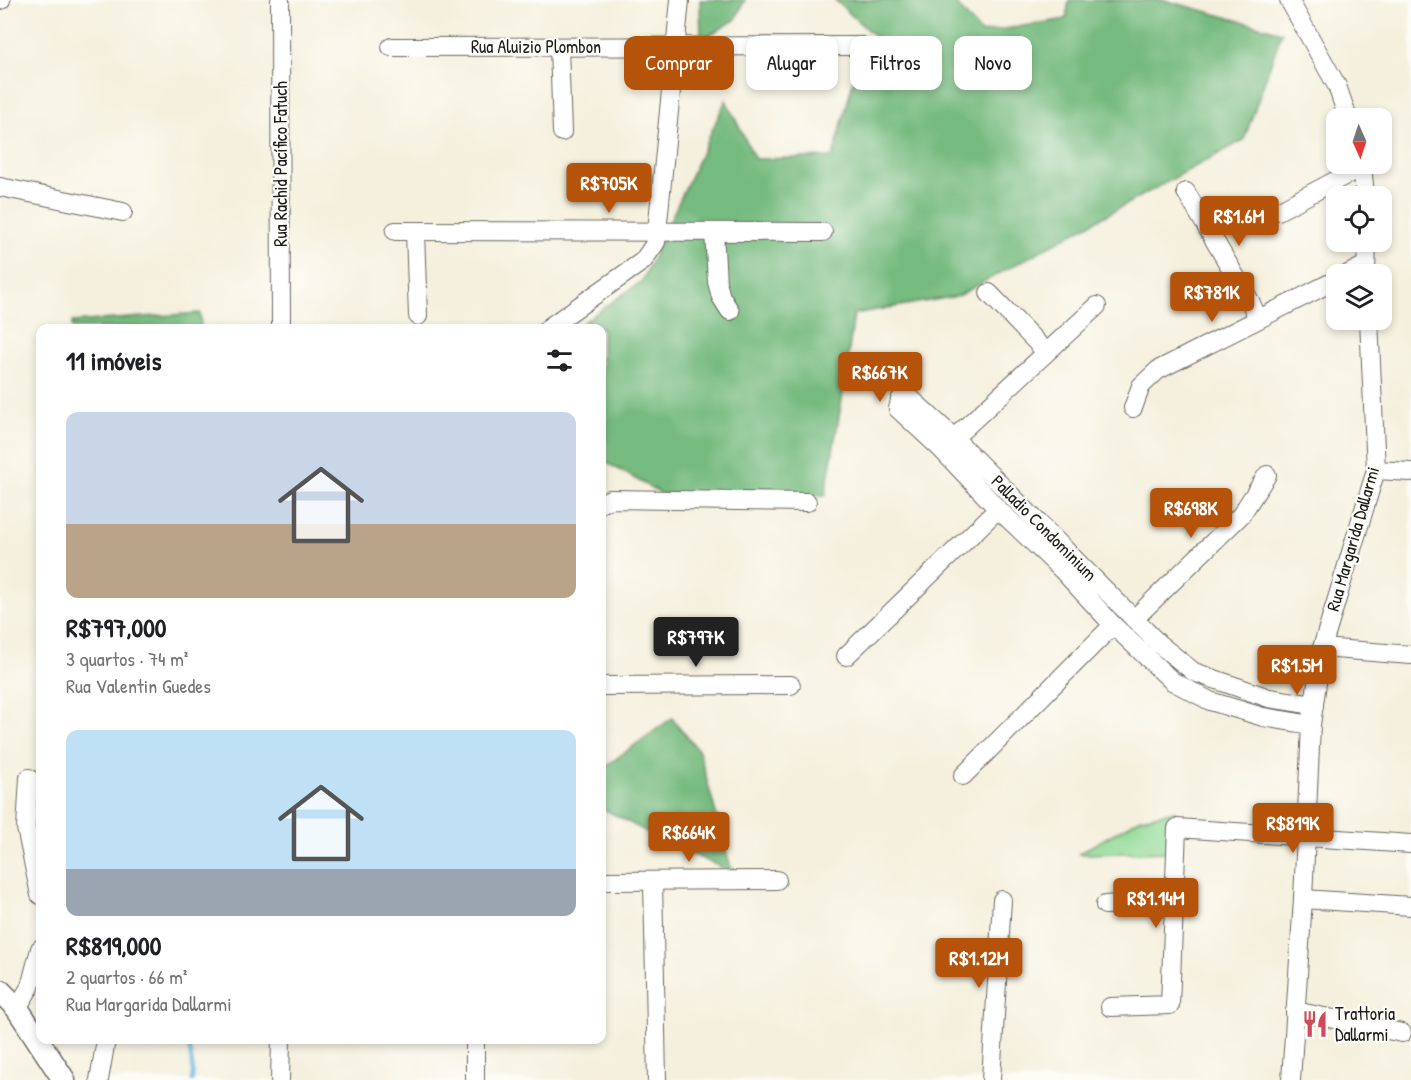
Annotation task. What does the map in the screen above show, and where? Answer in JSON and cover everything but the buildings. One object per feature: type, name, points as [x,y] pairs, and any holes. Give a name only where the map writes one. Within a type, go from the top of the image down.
[{"type":"main road","points":[[0,991],[17,1008],[36,1037]]},
{"type":"main road","points":[[40,1044],[64,1080]]},
{"type":"street","name":"Rua Rachid Pacífico Fatuch","points":[[280,0],[281,324]]},
{"type":"street","points":[[678,36],[680,0]]},
{"type":"street","points":[[1289,0],[1337,86],[1345,108]]},
{"type":"street","name":"Rua Aluizio Plombon","points":[[391,47],[624,46]]},
{"type":"street","name":"Rua Aluizio Plombon","points":[[734,46],[850,46]]},
{"type":"street","points":[[559,47],[562,132]]},
{"type":"street","points":[[554,324],[643,261],[656,243],[673,90]]},
{"type":"street","points":[[1278,211],[1346,174]]},
{"type":"street","points":[[0,187],[123,212]]},
{"type":"street","points":[[1186,192],[1250,301],[1258,319]]},
{"type":"street","points":[[395,231],[823,232]]},
{"type":"street","points":[[415,232],[418,316]]},
{"type":"street","points":[[714,232],[717,282],[721,297],[730,311]]},
{"type":"street","points":[[1132,408],[1141,386],[1158,370],[1326,285]]},
{"type":"street","points":[[989,293],[1046,352]]},
{"type":"street","points":[[954,438],[1097,306]]},
{"type":"street","name":"Rua Margarida Dallarmi","points":[[1291,1080],[1311,725],[1322,648],[1377,470],[1370,330]]},
{"type":"street","name":"Palladio Condominium","points":[[1311,725],[1263,717],[1210,701],[1172,681],[1113,625],[1068,564],[954,438],[909,397],[900,400],[898,409],[942,450],[998,509],[1068,564],[1194,672],[1269,698],[1314,705]]},
{"type":"street","points":[[1377,470],[1411,472]]},
{"type":"street","points":[[1134,619],[1241,515],[1267,475]]},
{"type":"street","points":[[606,502],[807,502]]},
{"type":"street","name":"Palladio Condominium","points":[[846,656],[998,509]]},
{"type":"street","points":[[963,776],[1113,625]]},
{"type":"street","points":[[1322,648],[1411,655]]},
{"type":"street","points":[[606,686],[791,685]]},
{"type":"street","points":[[1234,708],[1240,689]]},
{"type":"street","points":[[29,778],[26,828],[36,876]]},
{"type":"street","points":[[1110,1007],[1170,1005],[1177,828],[1411,844]]},
{"type":"street","points":[[606,882],[777,880]]},
{"type":"street","points":[[653,881],[657,1080]]},
{"type":"street","points":[[1303,899],[1411,906]]},
{"type":"street","points":[[991,1080],[1002,900]]},
{"type":"street","points":[[1106,905],[1175,900]]},
{"type":"street","points":[[17,1008],[30,987],[36,964]]},
{"type":"street","points":[[1295,1011],[1402,1033]]},
{"type":"street","points":[[99,1080],[105,1044]]},
{"type":"street","points":[[280,1080],[281,1044]]},
{"type":"street","points":[[475,1044],[476,1080]]},
{"type":"green space","points":[[700,0],[745,0],[735,20],[708,36],[701,36]]},
{"type":"green space","points":[[835,0],[953,0],[981,33],[1066,19],[1069,0],[1164,0],[1282,32],[1244,140],[958,296],[854,314],[825,496],[662,494],[606,462],[606,324],[581,324],[642,281],[726,100],[755,159],[833,157],[851,90],[942,90],[942,36],[874,36]]},
{"type":"green space","points":[[200,313],[201,324],[72,324],[72,322]]},
{"type":"green space","points":[[672,718],[699,751],[732,872],[669,844],[606,810],[606,766]]},
{"type":"green space","points":[[1175,811],[1177,852],[1078,854],[1141,818]]},
{"type":"waterway","points":[[189,1044],[193,1070],[192,1080]]},
{"type":"place","name":"Trattoria Dallarmi","points":[[1315,1024]]}]
